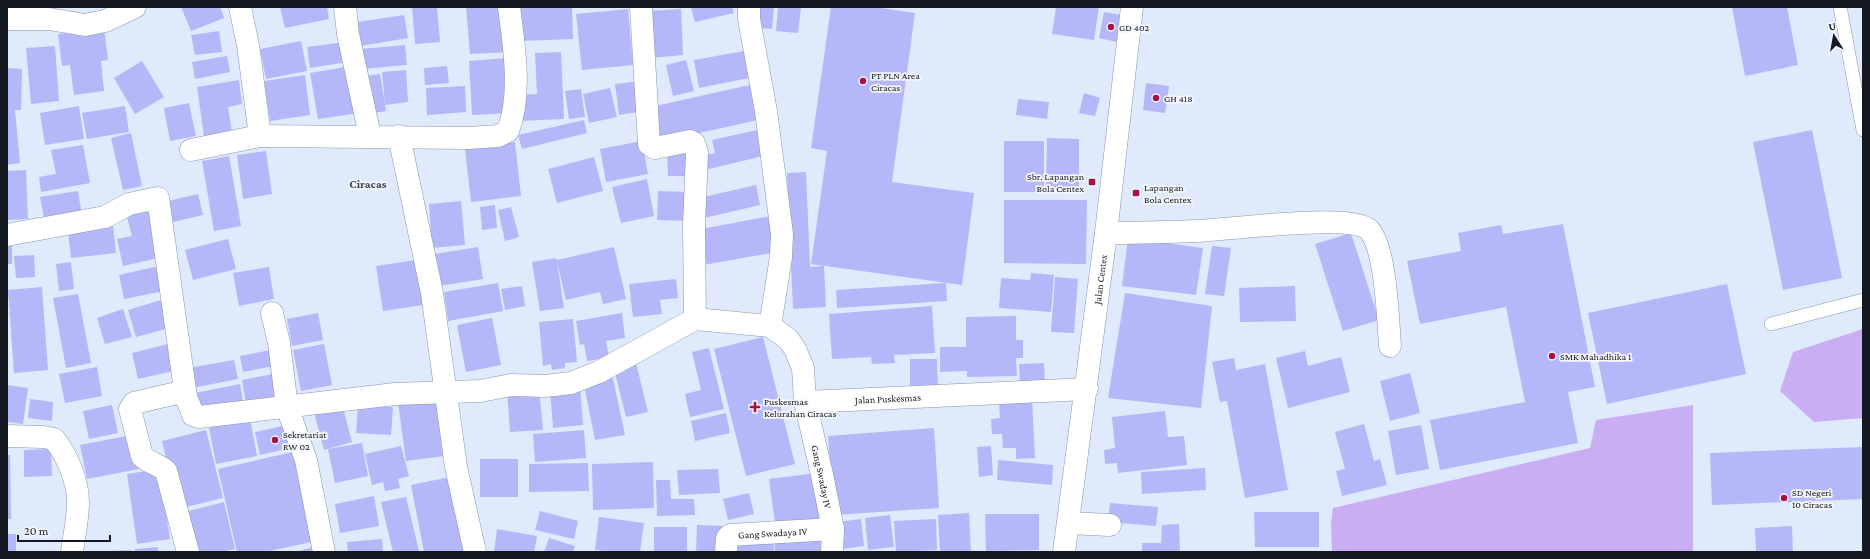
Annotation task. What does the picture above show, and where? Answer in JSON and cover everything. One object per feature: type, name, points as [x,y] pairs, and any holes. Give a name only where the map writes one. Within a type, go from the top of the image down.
[{"type":"street","points":[[7,19],[49,19],[85,24],[105,21],[135,7]]},
{"type":"street","points":[[240,7],[248,45],[260,136]]},
{"type":"street","points":[[345,7],[348,34],[370,136]]},
{"type":"street","points":[[191,150],[260,136],[400,136],[469,138],[498,136],[508,131],[514,110],[516,70],[509,7]]},
{"type":"street","points":[[640,7],[649,144],[655,148],[690,141],[694,143],[697,153],[694,225],[696,319]]},
{"type":"street","points":[[748,7],[766,111],[782,234],[781,257],[770,326]]},
{"type":"street","name":"Jalan Centex","points":[[1064,552],[1087,389],[1132,7]]},
{"type":"street","points":[[400,136],[432,293],[444,392],[456,467],[475,552]]},
{"type":"street","points":[[7,235],[105,217],[129,204],[158,198],[186,397],[193,415],[199,418],[395,394],[480,391],[511,385],[545,386],[571,383],[598,372],[696,319],[770,326],[788,338],[801,361],[803,368],[805,402]]},
{"type":"street","points":[[1106,233],[1199,231],[1252,226],[1304,224],[1358,224],[1370,231],[1379,248],[1390,346]]},
{"type":"street","points":[[272,313],[279,343],[287,407],[306,460],[324,552]]},
{"type":"street","name":"Jalan Puskesmas","points":[[805,402],[1087,389]]},
{"type":"street","points":[[186,397],[176,393],[134,403],[130,409],[142,456],[146,460],[161,466],[166,471],[188,552]]},
{"type":"street","name":"Gang Swaday IV","points":[[805,402],[833,529],[832,552]]},
{"type":"street","points":[[7,436],[43,436],[54,439],[65,456],[73,477],[78,502],[72,552]]},
{"type":"street","points":[[1068,523],[1110,525]]},
{"type":"street","name":"Gang Swadaya IV","points":[[726,552],[727,538],[730,535],[833,529]]},
{"type":"lane","points":[[1840,7],[1863,128]]},
{"type":"lane","points":[[1771,324],[1863,300]]},
{"type":"shaded area","points":[[1863,329],[1863,418],[1814,422],[1780,391],[1793,352]]},
{"type":"shaded area","points":[[1693,405],[1693,552],[1332,552],[1331,524],[1333,508],[1590,448],[1596,420]]},
{"type":"building","points":[[181,7],[220,7],[224,18],[191,31]]},
{"type":"building","points":[[280,7],[327,7],[329,19],[285,28]]},
{"type":"building","points":[[412,7],[437,7],[440,42],[415,44]]},
{"type":"building","points":[[466,7],[505,7],[509,52],[470,54]]},
{"type":"building","points":[[520,7],[572,7],[573,39],[521,41]]},
{"type":"building","points":[[691,7],[732,7],[734,13],[695,22]]},
{"type":"building","points":[[758,7],[774,7],[772,29],[757,28]]},
{"type":"building","points":[[778,7],[801,7],[798,33],[776,31]]},
{"type":"building","name":"PT PLN Area Ciracas","points":[[831,7],[874,7],[915,13],[892,182],[974,193],[962,285],[811,264],[827,151],[811,148]]},
{"type":"building","points":[[1056,7],[1099,7],[1094,40],[1052,34]]},
{"type":"building","points":[[1732,7],[1787,7],[1798,65],[1745,76]]},
{"type":"building","points":[[628,9],[633,65],[582,70],[576,14]]},
{"type":"building","points":[[681,9],[683,55],[650,58],[648,11]]},
{"type":"building","name":"GD 402","points":[[1104,12],[1122,15],[1117,42],[1099,38]]},
{"type":"building","points":[[404,15],[408,38],[361,46],[357,22]]},
{"type":"building","points":[[104,28],[108,60],[101,61],[104,91],[74,95],[70,65],[62,66],[58,34]]},
{"type":"building","points":[[219,31],[222,52],[195,55],[191,35]]},
{"type":"building","points":[[301,41],[307,71],[266,79],[260,49]]},
{"type":"building","points":[[345,42],[348,62],[310,68],[307,47]]},
{"type":"building","points":[[405,45],[407,65],[363,69],[361,49]]},
{"type":"building","points":[[55,46],[59,101],[31,104],[26,48]]},
{"type":"building","points":[[744,51],[749,78],[699,88],[694,60]]},
{"type":"building","points":[[561,52],[564,119],[519,121],[518,95],[537,94],[535,53]]},
{"type":"building","points":[[227,56],[230,72],[195,79],[192,62]]},
{"type":"building","points":[[507,58],[510,113],[472,115],[469,61]]},
{"type":"building","points":[[686,60],[694,91],[673,96],[666,65]]},
{"type":"building","points":[[142,61],[164,97],[135,114],[114,78]]},
{"type":"building","points":[[351,66],[359,113],[318,119],[310,73]]},
{"type":"building","points":[[447,66],[449,83],[425,85],[424,68]]},
{"type":"building","points":[[7,68],[22,69],[21,110],[15,110],[20,163],[7,165]]},
{"type":"building","points":[[406,70],[408,102],[385,105],[382,72]]},
{"type":"building","points":[[380,74],[386,111],[367,114],[360,77]]},
{"type":"building","points":[[305,75],[310,115],[270,121],[264,81]]},
{"type":"building","points":[[239,80],[242,104],[228,107],[232,132],[204,136],[197,87]]},
{"type":"building","points":[[640,81],[644,111],[619,115],[615,84]]},
{"type":"building","name":"GH 418","points":[[1146,83],[1169,86],[1165,113],[1143,110]]},
{"type":"building","points":[[750,85],[758,120],[659,142],[651,107]]},
{"type":"building","points":[[465,86],[466,112],[427,115],[426,88]]},
{"type":"building","points":[[610,88],[617,117],[589,123],[583,94]]},
{"type":"building","points":[[581,89],[585,117],[569,119],[565,91]]},
{"type":"building","points":[[1084,93],[1100,98],[1095,116],[1079,113]]},
{"type":"building","points":[[1018,99],[1049,102],[1047,119],[1016,115]]},
{"type":"building","points":[[189,103],[196,136],[170,141],[164,108]]},
{"type":"building","points":[[79,106],[84,139],[45,145],[40,113]]},
{"type":"building","points":[[125,106],[129,132],[87,139],[82,113]]},
{"type":"building","points":[[584,120],[587,133],[522,149],[518,135]]},
{"type":"building","points":[[757,130],[763,156],[705,170],[701,156],[715,153],[712,140]]},
{"type":"building","points":[[1812,130],[1842,278],[1783,290],[1753,142]]},
{"type":"building","points":[[131,133],[142,186],[123,190],[111,138]]},
{"type":"building","points":[[1047,138],[1079,139],[1079,189],[1046,189]]},
{"type":"building","points":[[642,141],[648,174],[606,182],[600,149]]},
{"type":"building","points":[[1004,141],[1044,141],[1044,192],[1004,192]]},
{"type":"building","points":[[515,142],[521,196],[471,202],[465,148]]},
{"type":"building","points":[[83,145],[90,183],[41,192],[39,177],[56,174],[51,150]]},
{"type":"building","points":[[690,147],[690,176],[668,176],[667,148]]},
{"type":"building","points":[[266,151],[272,194],[243,199],[237,155]]},
{"type":"building","points":[[229,156],[241,226],[214,231],[202,161]]},
{"type":"building","points":[[594,157],[603,191],[557,203],[548,169]]},
{"type":"building","points":[[26,170],[28,219],[7,220],[7,171]]},
{"type":"building","points":[[806,172],[810,267],[824,266],[826,307],[793,309],[787,173]]},
{"type":"building","points":[[647,179],[654,216],[621,223],[612,187]]},
{"type":"building","points":[[756,185],[760,205],[700,219],[695,199]]},
{"type":"building","points":[[78,191],[82,216],[45,223],[40,197]]},
{"type":"building","points":[[658,191],[690,192],[689,221],[657,220]]},
{"type":"building","points":[[198,194],[203,215],[173,222],[168,201]]},
{"type":"building","points":[[1004,200],[1087,200],[1086,264],[1004,263]]},
{"type":"building","points":[[461,201],[465,245],[432,248],[429,204]]},
{"type":"building","points":[[151,204],[163,257],[123,266],[117,239],[132,236],[125,210]]},
{"type":"building","points":[[495,205],[497,228],[482,230],[480,207]]},
{"type":"building","points":[[511,207],[519,237],[505,241],[498,210]]},
{"type":"building","points":[[771,216],[777,252],[703,265],[696,230]]},
{"type":"building","name":"SMK Mahadhika 1","points":[[1563,224],[1595,387],[1568,392],[1578,443],[1440,470],[1430,420],[1525,402],[1506,307],[1420,324],[1407,261],[1461,251],[1458,233],[1501,225],[1503,234]]},
{"type":"building","points":[[113,226],[116,253],[71,258],[68,231]]},
{"type":"building","points":[[1351,233],[1379,320],[1343,331],[1315,244]]},
{"type":"building","points":[[7,238],[12,238],[12,264],[7,264]]},
{"type":"building","points":[[1128,238],[1203,248],[1196,295],[1122,286]]},
{"type":"building","points":[[228,239],[236,269],[193,280],[185,250]]},
{"type":"building","points":[[1212,246],[1231,248],[1224,296],[1205,294]]},
{"type":"building","points":[[478,247],[483,279],[439,286],[435,254]]},
{"type":"building","points":[[614,247],[626,299],[603,304],[600,292],[566,300],[557,262],[564,308],[540,311],[532,262],[556,258],[557,260]]},
{"type":"building","points":[[34,255],[35,277],[16,278],[14,256]]},
{"type":"building","points":[[423,259],[430,304],[383,311],[376,266]]},
{"type":"building","points":[[71,262],[74,289],[59,291],[56,264]]},
{"type":"building","points":[[159,266],[164,291],[124,299],[119,275]]},
{"type":"building","points":[[269,267],[274,299],[239,306],[233,273]]},
{"type":"building","points":[[1031,273],[1054,275],[1051,312],[999,308],[1001,278],[1030,280]]},
{"type":"building","points":[[1055,277],[1078,279],[1074,333],[1051,332]]},
{"type":"building","points":[[676,279],[678,298],[660,300],[662,314],[633,317],[629,284]]},
{"type":"building","points":[[498,283],[503,311],[448,321],[444,292]]},
{"type":"building","points":[[946,283],[947,301],[837,308],[836,290]]},
{"type":"building","points":[[1727,284],[1746,374],[1607,404],[1588,313]]},
{"type":"building","points":[[522,286],[525,306],[505,310],[501,289]]},
{"type":"building","points":[[1295,286],[1296,321],[1240,322],[1239,288]]},
{"type":"building","points":[[42,287],[48,370],[14,373],[8,290]]},
{"type":"building","points":[[1125,293],[1212,306],[1201,408],[1108,398]]},
{"type":"building","points":[[78,294],[91,363],[66,368],[53,298]]},
{"type":"building","points":[[161,300],[169,328],[136,337],[128,310]]},
{"type":"building","points":[[932,306],[935,353],[894,355],[895,363],[872,364],[871,357],[832,359],[829,314]]},
{"type":"building","points":[[123,309],[132,337],[105,344],[97,318]]},
{"type":"building","points":[[318,313],[323,340],[292,346],[287,319]]},
{"type":"building","points":[[622,313],[625,338],[606,341],[609,358],[587,361],[584,344],[580,345],[576,321]]},
{"type":"building","points":[[1016,316],[1016,340],[1023,340],[1023,358],[1016,358],[1017,376],[967,377],[967,371],[940,372],[940,347],[966,347],[966,317]]},
{"type":"building","points":[[492,318],[501,365],[466,372],[457,325]]},
{"type":"building","points":[[573,319],[577,362],[565,363],[565,368],[552,370],[551,364],[543,366],[539,322]]},
{"type":"building","name":"Puskesmas Kelurahan Ciracas","points":[[763,337],[795,464],[746,476],[714,349]]},
{"type":"building","points":[[172,343],[178,370],[138,379],[132,353]]},
{"type":"building","points":[[324,344],[332,385],[301,391],[293,350]]},
{"type":"building","points":[[709,348],[724,409],[690,417],[685,394],[701,390],[692,352]]},
{"type":"building","points":[[276,349],[279,365],[243,372],[240,356]]},
{"type":"building","points":[[1305,351],[1308,366],[1341,357],[1350,392],[1288,408],[1276,358]]},
{"type":"building","points":[[1234,358],[1236,370],[1265,364],[1288,490],[1245,498],[1227,401],[1220,402],[1212,362]]},
{"type":"building","points":[[910,359],[937,359],[938,389],[910,389]]},
{"type":"building","points":[[234,360],[238,379],[192,388],[188,368]]},
{"type":"building","points":[[636,363],[648,412],[626,417],[614,369]]},
{"type":"building","points":[[1044,363],[1045,383],[1020,384],[1019,364]]},
{"type":"building","points":[[97,367],[102,396],[65,403],[59,374]]},
{"type":"building","points":[[278,373],[283,395],[246,403],[242,380]]},
{"type":"building","points":[[1410,373],[1420,413],[1390,421],[1380,381]]},
{"type":"building","points":[[612,374],[625,435],[595,440],[583,380]]},
{"type":"building","points":[[240,384],[243,402],[199,411],[195,393]]},
{"type":"building","points":[[7,385],[28,388],[23,424],[7,422]]},
{"type":"building","points":[[580,386],[583,425],[553,428],[550,389]]},
{"type":"building","points":[[539,388],[543,430],[510,432],[507,390]]},
{"type":"building","points":[[444,397],[453,455],[406,461],[398,403]]},
{"type":"building","points":[[30,399],[53,402],[52,421],[28,418]]},
{"type":"building","points":[[1032,399],[1035,458],[1016,459],[1016,448],[1003,448],[1002,434],[992,434],[991,419],[1000,418],[999,401]]},
{"type":"building","points":[[342,404],[352,442],[324,450],[314,412]]},
{"type":"building","points":[[112,405],[118,433],[89,439],[83,411]]},
{"type":"building","points":[[358,405],[393,407],[391,435],[356,433]]},
{"type":"building","points":[[1165,411],[1168,437],[1184,436],[1187,465],[1118,473],[1117,463],[1105,464],[1104,450],[1115,448],[1112,417]]},
{"type":"building","points":[[726,413],[730,433],[695,441],[691,421]]},
{"type":"building","points":[[250,419],[257,456],[216,464],[209,428]]},
{"type":"building","points":[[1364,424],[1374,461],[1380,459],[1387,485],[1342,496],[1336,471],[1345,469],[1335,432]]},
{"type":"building","name":"Sekretariat RW 02","points":[[288,425],[295,447],[260,455],[255,432]]},
{"type":"building","points":[[1421,425],[1429,469],[1396,475],[1388,431]]},
{"type":"building","points":[[934,428],[939,508],[834,515],[828,436]]},
{"type":"building","points":[[206,430],[223,498],[178,509],[162,441]]},
{"type":"building","points":[[584,430],[586,458],[535,462],[533,434]]},
{"type":"building","points":[[132,435],[139,469],[87,479],[80,445]]},
{"type":"building","points":[[362,443],[368,476],[335,483],[328,449]]},
{"type":"building","points":[[401,446],[409,476],[398,479],[400,488],[385,491],[383,482],[372,485],[365,454]]},
{"type":"building","points":[[991,446],[993,475],[979,477],[977,447]]},
{"type":"building","points":[[1863,447],[1863,499],[1712,505],[1710,453]]},
{"type":"building","points":[[51,449],[52,476],[24,477],[24,450]]},
{"type":"building","points":[[293,452],[316,541],[265,552],[237,552],[218,469]]},
{"type":"building","points":[[7,455],[10,455],[11,519],[7,519]]},
{"type":"building","points":[[480,459],[518,459],[518,497],[480,497]]},
{"type":"building","points":[[998,460],[1053,465],[1052,485],[997,480]]},
{"type":"building","points":[[653,462],[654,508],[593,510],[592,464]]},
{"type":"building","points":[[588,463],[589,491],[529,492],[529,464]]},
{"type":"building","points":[[1205,468],[1206,490],[1142,494],[1141,472]]},
{"type":"building","points":[[159,469],[170,539],[137,544],[127,474]]},
{"type":"building","points":[[718,469],[720,493],[679,495],[677,470]]},
{"type":"building","points":[[817,473],[824,524],[776,530],[769,479]]},
{"type":"building","points":[[455,476],[470,552],[424,552],[411,485]]},
{"type":"building","points":[[656,480],[670,480],[671,499],[694,499],[695,515],[657,516]]},
{"type":"building","points":[[749,493],[754,514],[728,520],[723,499]]},
{"type":"building","points":[[374,496],[379,526],[340,533],[335,504]]},
{"type":"building","points":[[406,497],[419,551],[393,552],[381,502]]},
{"type":"building","points":[[224,502],[235,549],[221,552],[190,552],[181,513]]},
{"type":"building","points":[[1110,503],[1158,507],[1156,526],[1108,522]]},
{"type":"building","points":[[540,511],[578,521],[574,539],[535,530]]},
{"type":"building","points":[[1254,512],[1319,512],[1319,547],[1255,547]]},
{"type":"building","points":[[969,513],[971,552],[940,552],[938,515]]},
{"type":"building","points":[[985,514],[1039,514],[1039,550],[986,551]]},
{"type":"building","points":[[890,515],[894,547],[868,550],[865,518]]},
{"type":"building","points":[[599,517],[644,523],[640,552],[612,552],[595,550]]},
{"type":"building","points":[[861,519],[864,546],[842,549],[838,522]]},
{"type":"building","points":[[936,519],[937,550],[896,552],[894,521]]},
{"type":"building","points":[[1179,524],[1180,552],[1142,552],[1142,543],[1161,543],[1162,525]]},
{"type":"building","points":[[697,525],[725,526],[725,552],[696,552]]},
{"type":"building","points":[[1792,526],[1793,552],[1756,552],[1755,528]]},
{"type":"building","points":[[654,527],[687,527],[687,552],[654,552]]},
{"type":"building","points":[[497,529],[537,536],[534,552],[494,552]]},
{"type":"building","points":[[7,534],[16,534],[16,552],[7,552]]},
{"type":"building","points":[[773,535],[774,552],[730,552],[730,538]]},
{"type":"building","points":[[823,536],[824,552],[775,552],[774,540]]},
{"type":"building","points":[[549,538],[575,546],[573,552],[544,552]]},
{"type":"building","points":[[382,539],[383,552],[348,552],[347,542]]},
{"type":"building","points":[[317,546],[318,552],[295,552]]},
{"type":"building","points":[[158,547],[158,552],[135,552],[135,549]]},
{"type":"building","points":[[131,550],[131,552],[111,552],[111,551]]},
{"type":"place","name":"GD 402","points":[[1111,27]]},
{"type":"place","name":"PT PLN Area Ciracas","points":[[863,81]]},
{"type":"place","name":"GH 418","points":[[1156,98]]},
{"type":"place","name":"Sbr. Lapangan Bola Centex","points":[[1092,182]]},
{"type":"place","name":"Lapangan Bola Centex","points":[[1136,193]]},
{"type":"place","name":"SMK Mahadhika 1","points":[[1552,356]]},
{"type":"place","name":"Puskesmas Kelurahan Ciracas","points":[[755,407]]},
{"type":"place","name":"Sekretariat RW 02","points":[[275,440]]},
{"type":"place","name":"SD Negeri 10 Ciracas","points":[[1784,498]]},
{"type":"district","name":"Ciracas","points":[[368,184]]}]
